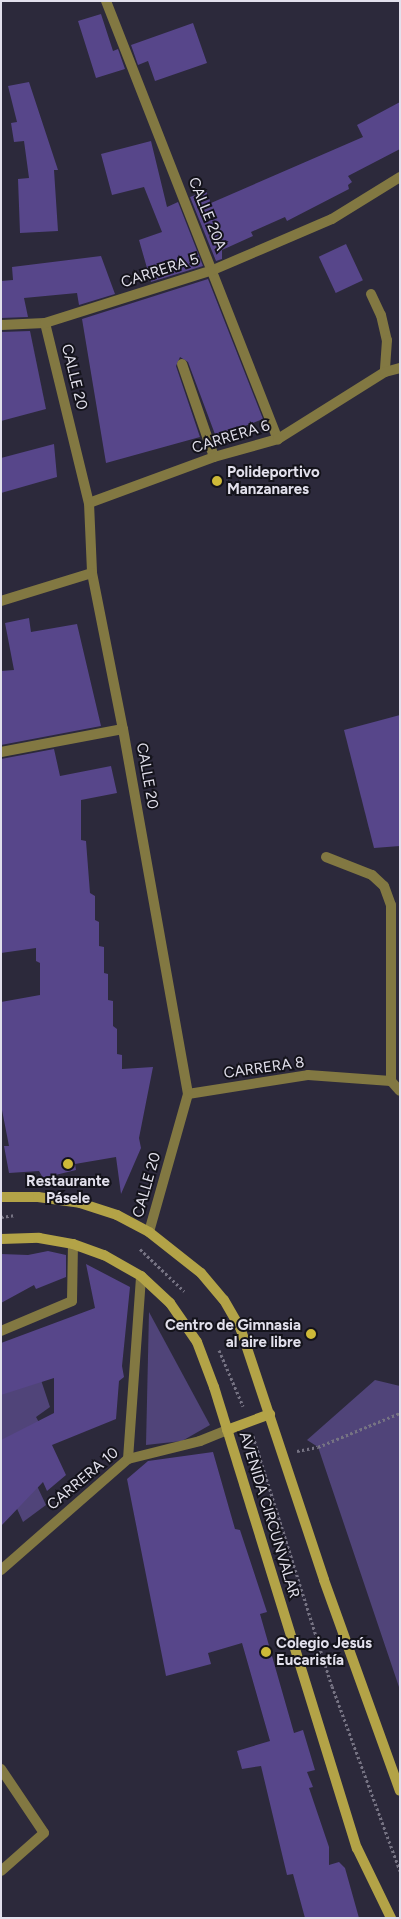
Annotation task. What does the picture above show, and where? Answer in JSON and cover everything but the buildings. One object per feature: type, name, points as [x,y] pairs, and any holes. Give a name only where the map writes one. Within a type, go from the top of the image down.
[{"type":"main road","name":"AVENIDA CIRCUNVALAR","points":[[1,1197],[38,1197],[80,1204],[117,1215],[149,1232],[201,1273],[224,1300],[241,1330],[284,1453],[324,1580],[400,1791]]},
{"type":"main road","name":"AVENIDA CIRCUNVALAR","points":[[1,1239],[39,1238],[73,1244],[104,1255],[141,1276],[170,1303],[197,1342],[227,1430],[358,1848],[391,1918]]},
{"type":"main road","points":[[227,1430],[270,1414]]},
{"type":"street","name":"CALLE 20A","points":[[106,1],[278,439]]},
{"type":"street","name":"CARRERA 5","points":[[1,325],[45,323],[212,270],[332,219],[400,177]]},
{"type":"street","points":[[371,294],[381,315],[387,340],[385,372]]},
{"type":"street","name":"CALLE 20","points":[[45,323],[89,503],[92,573],[124,729],[188,1094],[149,1232]]},
{"type":"street","points":[[182,364],[214,457]]},
{"type":"street","name":"CARRERA 6","points":[[89,503],[214,457],[278,439],[385,372],[400,368]]},
{"type":"street","points":[[1,601],[92,573]]},
{"type":"street","points":[[1,752],[124,729]]},
{"type":"street","points":[[326,857],[372,874],[384,886],[391,904],[391,1081],[400,1090]]},
{"type":"street","name":"CARRERA 8","points":[[188,1094],[308,1075],[391,1081]]},
{"type":"street","points":[[1,1331],[72,1301],[73,1244]]},
{"type":"street","points":[[128,1459],[141,1276]]},
{"type":"street","name":"CARRERA 10","points":[[1,1570],[128,1459],[200,1441],[227,1430]]},
{"type":"street","points":[[1,1769],[44,1833],[1,1871]]},
{"type":"path","points":[[284,1453],[318,1447],[400,1413]]},
{"type":"shaded area","points":[[149,1312],[210,1425],[182,1441],[146,1445]]},
{"type":"shaded area","points":[[41,1380],[50,1407],[36,1417],[42,1428],[15,1439],[46,1505],[23,1522],[1,1473],[1,1394]]},
{"type":"shaded area","points":[[375,1380],[400,1386],[400,1690],[318,1447],[307,1440]]},
{"type":"place","name":"Polideportivo Manzanares","points":[[217,481]]},
{"type":"place","name":"Restaurante Pásele","points":[[68,1164]]},
{"type":"place","name":"Centro de Gimnasia al aire libre","points":[[311,1334]]},
{"type":"place","name":"Colegio Jesús Eucaristía","points":[[266,1652]]}]
